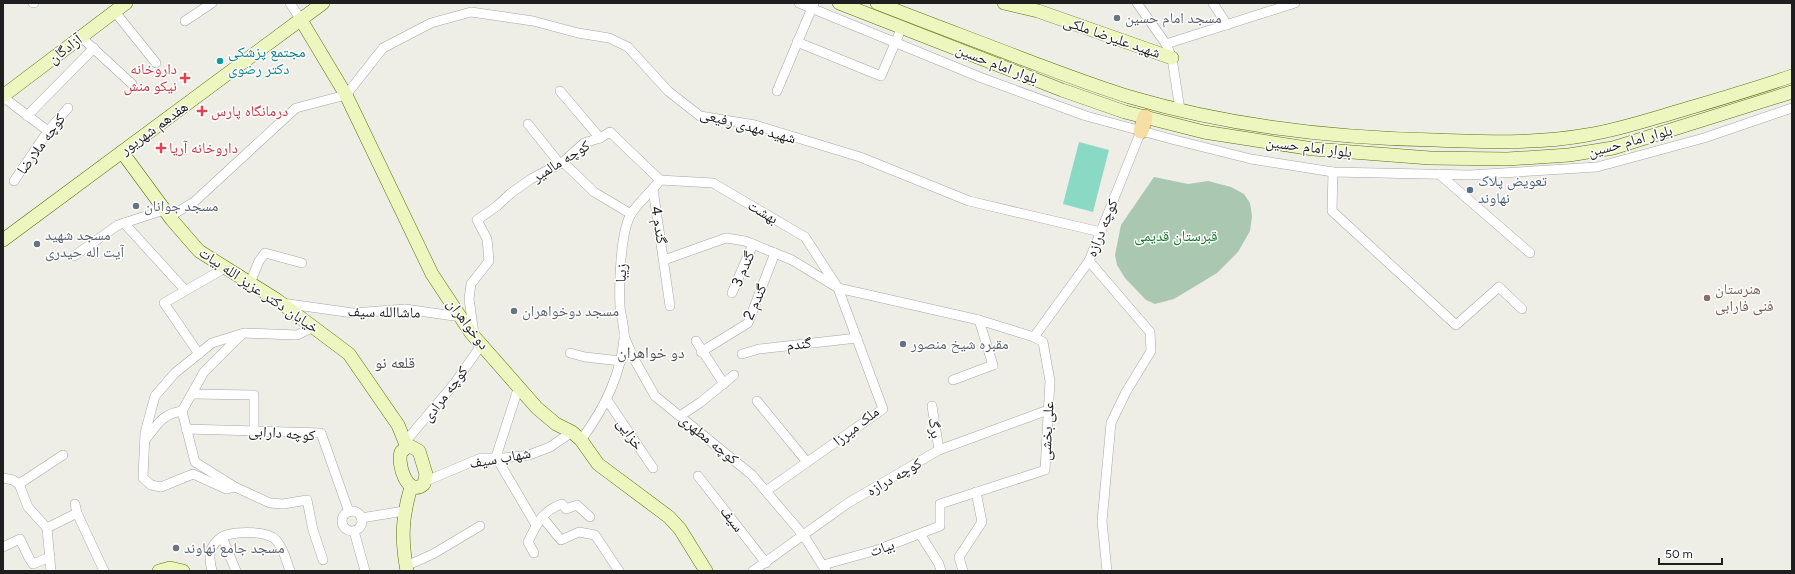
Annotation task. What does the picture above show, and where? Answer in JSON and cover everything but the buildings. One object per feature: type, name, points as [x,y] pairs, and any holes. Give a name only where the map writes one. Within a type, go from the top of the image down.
[{"type":"main road","name":"آزادگان","points":[[3,96],[126,3]]},
{"type":"main road","name":"هفدهم شهریور","points":[[3,240],[324,3]]},
{"type":"main road","name":"بلوار امام حسین","points":[[839,3],[1062,90],[1143,124],[1313,150],[1404,157],[1507,159],[1541,158],[1591,152],[1613,148],[1792,92]]},
{"type":"main road","name":"بلوار امام حسین","points":[[877,3],[1065,75],[1128,96],[1180,110],[1309,132],[1404,140],[1517,141],[1561,138],[1608,131],[1792,76]]},
{"type":"main road","name":"شهید علیرضا ملکی","points":[[1004,3],[1038,11],[1172,58]]},
{"type":"main road","name":"دوخواهران","points":[[301,20],[346,95],[432,274],[461,317],[518,389],[537,408],[556,424],[577,436],[598,464],[669,517],[680,529],[706,571]]},
{"type":"main road","name":"خیابان دکتر عزیز الله بیات","points":[[122,152],[167,213],[199,251],[282,303],[349,354],[398,425],[406,445]]},
{"type":"main road","points":[[406,445],[414,447],[419,451],[426,474],[426,481],[422,486],[411,487],[406,481],[400,459],[401,452],[406,445]]},
{"type":"main road","points":[[407,568],[402,541],[404,511],[411,487]]},
{"type":"main road","points":[[159,571],[170,568],[183,571]]},
{"type":"street","points":[[185,21],[212,3]]},
{"type":"street","points":[[290,3],[301,20]]},
{"type":"street","points":[[799,3],[813,5],[982,78],[1086,116],[1143,124],[1251,159],[1333,172],[1470,175],[1597,167],[1704,138],[1792,108]]},
{"type":"street","points":[[1137,3],[1166,44],[1172,58],[1180,110]]},
{"type":"street","points":[[1213,3],[1227,25]]},
{"type":"street","points":[[1166,44],[1293,4]]},
{"type":"street","points":[[777,91],[813,5]]},
{"type":"street","points":[[114,12],[156,63]]},
{"type":"street","name":"شهید مهدی رفیعی","points":[[346,95],[383,48],[431,23],[470,12],[533,21],[578,33],[609,38],[628,47],[668,91],[700,116],[755,125],[860,157],[969,201],[1101,232]]},
{"type":"street","points":[[798,42],[881,76],[902,27]]},
{"type":"street","points":[[81,37],[132,84]]},
{"type":"street","points":[[28,116],[94,48]]},
{"type":"street","points":[[560,91],[600,138]]},
{"type":"street","points":[[74,256],[118,225],[167,213],[194,202],[296,108],[346,95]]},
{"type":"street","points":[[3,96],[48,131]]},
{"type":"street","name":"کوچه ملارضا","points":[[14,181],[48,131],[68,108]]},
{"type":"street","points":[[528,124],[562,163],[594,192],[631,214]]},
{"type":"street","name":"کوچه درازه","points":[[1034,337],[1089,261],[1143,124]]},
{"type":"street","name":"کوچه مالمیر","points":[[478,340],[469,299],[471,284],[490,261],[487,239],[477,220],[517,188],[562,163],[584,142],[600,138],[610,132],[660,180]]},
{"type":"street","points":[[1333,172],[1332,211],[1456,325],[1499,287],[1522,309]]},
{"type":"street","points":[[1439,174],[1530,253]]},
{"type":"street","name":"زیبا","points":[[577,436],[598,417],[607,400],[621,361],[624,336],[620,307],[620,279],[624,233],[631,214],[660,180]]},
{"type":"street","name":"بهشت","points":[[660,180],[713,182],[805,237],[838,288]]},
{"type":"street","name":"گندم 4","points":[[653,189],[670,306]]},
{"type":"street","points":[[124,223],[185,290]]},
{"type":"street","points":[[664,260],[726,238],[746,241],[792,260],[838,288],[979,320],[1034,337]]},
{"type":"street","name":"گندم 3","points":[[732,293],[753,244]]},
{"type":"street","points":[[250,283],[259,261],[265,253],[302,263]]},
{"type":"street","name":"گندم 2","points":[[702,352],[748,323],[775,253]]},
{"type":"street","points":[[1089,261],[1150,332],[1151,351],[1126,392],[1111,423],[1102,521],[1107,571]]},
{"type":"street","points":[[199,354],[164,303],[225,268]]},
{"type":"street","name":"ملک میرزا","points":[[766,491],[883,409],[838,288]]},
{"type":"street","name":"ماشاالله سیف","points":[[282,303],[353,313],[405,309],[461,317]]},
{"type":"street","points":[[952,380],[993,365],[979,320]]},
{"type":"street","points":[[235,487],[226,489],[193,474],[161,487],[151,485],[143,478],[145,440],[155,396],[175,373],[212,343],[244,333],[297,335],[314,327]]},
{"type":"street","points":[[244,333],[204,372],[182,411],[195,462],[235,487],[270,503],[283,504],[307,500],[313,530],[323,560]]},
{"type":"street","name":"کوچه مطهری","points":[[624,336],[633,357],[655,396],[752,475],[804,536],[824,568]]},
{"type":"street","name":"علی بخشی","points":[[940,526],[940,504],[1045,470],[1050,381],[1042,342],[1034,337]]},
{"type":"street","name":"گندم","points":[[742,354],[758,349],[857,338]]},
{"type":"street","name":"کوچه مرادی","points":[[406,445],[450,390],[478,340]]},
{"type":"street","points":[[696,341],[724,384]]},
{"type":"street","points":[[570,352],[585,357],[621,361]]},
{"type":"street","points":[[680,416],[734,375]]},
{"type":"street","points":[[518,389],[496,457],[539,521],[561,540],[579,532],[595,535],[619,571]]},
{"type":"street","points":[[192,394],[254,395],[254,431]]},
{"type":"street","name":"خزایی","points":[[607,400],[652,468]]},
{"type":"street","points":[[757,401],[807,462]]},
{"type":"street","name":"برگ","points":[[932,406],[939,450]]},
{"type":"street","name":"کوچه درازه","points":[[754,571],[848,503],[939,450],[1048,410]]},
{"type":"street","points":[[145,440],[164,417],[182,411]]},
{"type":"street","name":"کوچه دارابی","points":[[186,429],[321,433],[349,512]]},
{"type":"street","name":"شهاب سیف","points":[[426,481],[481,458],[504,458],[530,455],[577,436]]},
{"type":"street","points":[[19,484],[63,455]]},
{"type":"street","name":"سیف","points":[[698,476],[766,562]]},
{"type":"street","points":[[3,478],[13,480],[19,484],[28,506],[47,528],[51,571]]},
{"type":"street","points":[[963,571],[959,557],[982,522],[976,492]]},
{"type":"street","points":[[534,553],[528,542],[539,521],[552,507],[562,504],[566,509],[577,505],[590,517]]},
{"type":"street","points":[[47,528],[76,508],[104,571]]},
{"type":"street","points":[[362,518],[404,511]]},
{"type":"street","points":[[349,512],[358,513],[362,518],[362,525],[354,531],[348,530],[343,526],[344,516],[349,512]]},
{"type":"street","points":[[407,568],[480,526]]},
{"type":"street","name":"بیات","points":[[824,568],[940,526]]},
{"type":"street","points":[[354,531],[365,571]]},
{"type":"street","points":[[212,571],[208,557],[218,539],[251,532],[266,534],[275,539],[284,553],[290,571]]},
{"type":"street","points":[[920,534],[939,564],[941,571]]},
{"type":"street","points":[[222,537],[236,571]]},
{"type":"street","points":[[3,547],[20,539],[29,558],[34,564],[50,557]]},
{"type":"green space","points":[[1079,142],[1109,150],[1093,212],[1063,204]]},
{"type":"green space","name":"قبرستان قدیمی","points":[[1154,177],[1188,184],[1208,181],[1231,187],[1244,194],[1250,203],[1252,216],[1250,231],[1238,252],[1217,273],[1174,299],[1155,304],[1146,300],[1125,278],[1117,265],[1115,255],[1121,225]]},
{"type":"place","name":"مسجد امام حسین","points":[[1117,18]]},
{"type":"place","name":"مجتمع پزشکی دکتر رضوی","points":[[220,61]]},
{"type":"place","name":"داروخانه نیکو منش","points":[[185,78]]},
{"type":"place","name":"درمانگاه پارس","points":[[202,111]]},
{"type":"place","name":"داروخانه آریا","points":[[161,148]]},
{"type":"place","name":"تعویض پلاک نهاوند","points":[[1470,190]]},
{"type":"place","name":"مسجد جوانان","points":[[136,206]]},
{"type":"place","name":"مسجد شهید آیت اله حیدری","points":[[37,244]]},
{"type":"place","name":"هنرستان فنی فارابی","points":[[1707,298]]},
{"type":"place","name":"مسجد دوخواهران","points":[[514,311]]},
{"type":"place","name":"مقبره شیخ منصور","points":[[903,344]]},
{"type":"place","name":"مسجد جامع نهاوند","points":[[176,548]]},
{"type":"district","name":"دو خواهران","points":[[651,352]]},
{"type":"district","name":"قلعه نو","points":[[395,362]]}]
